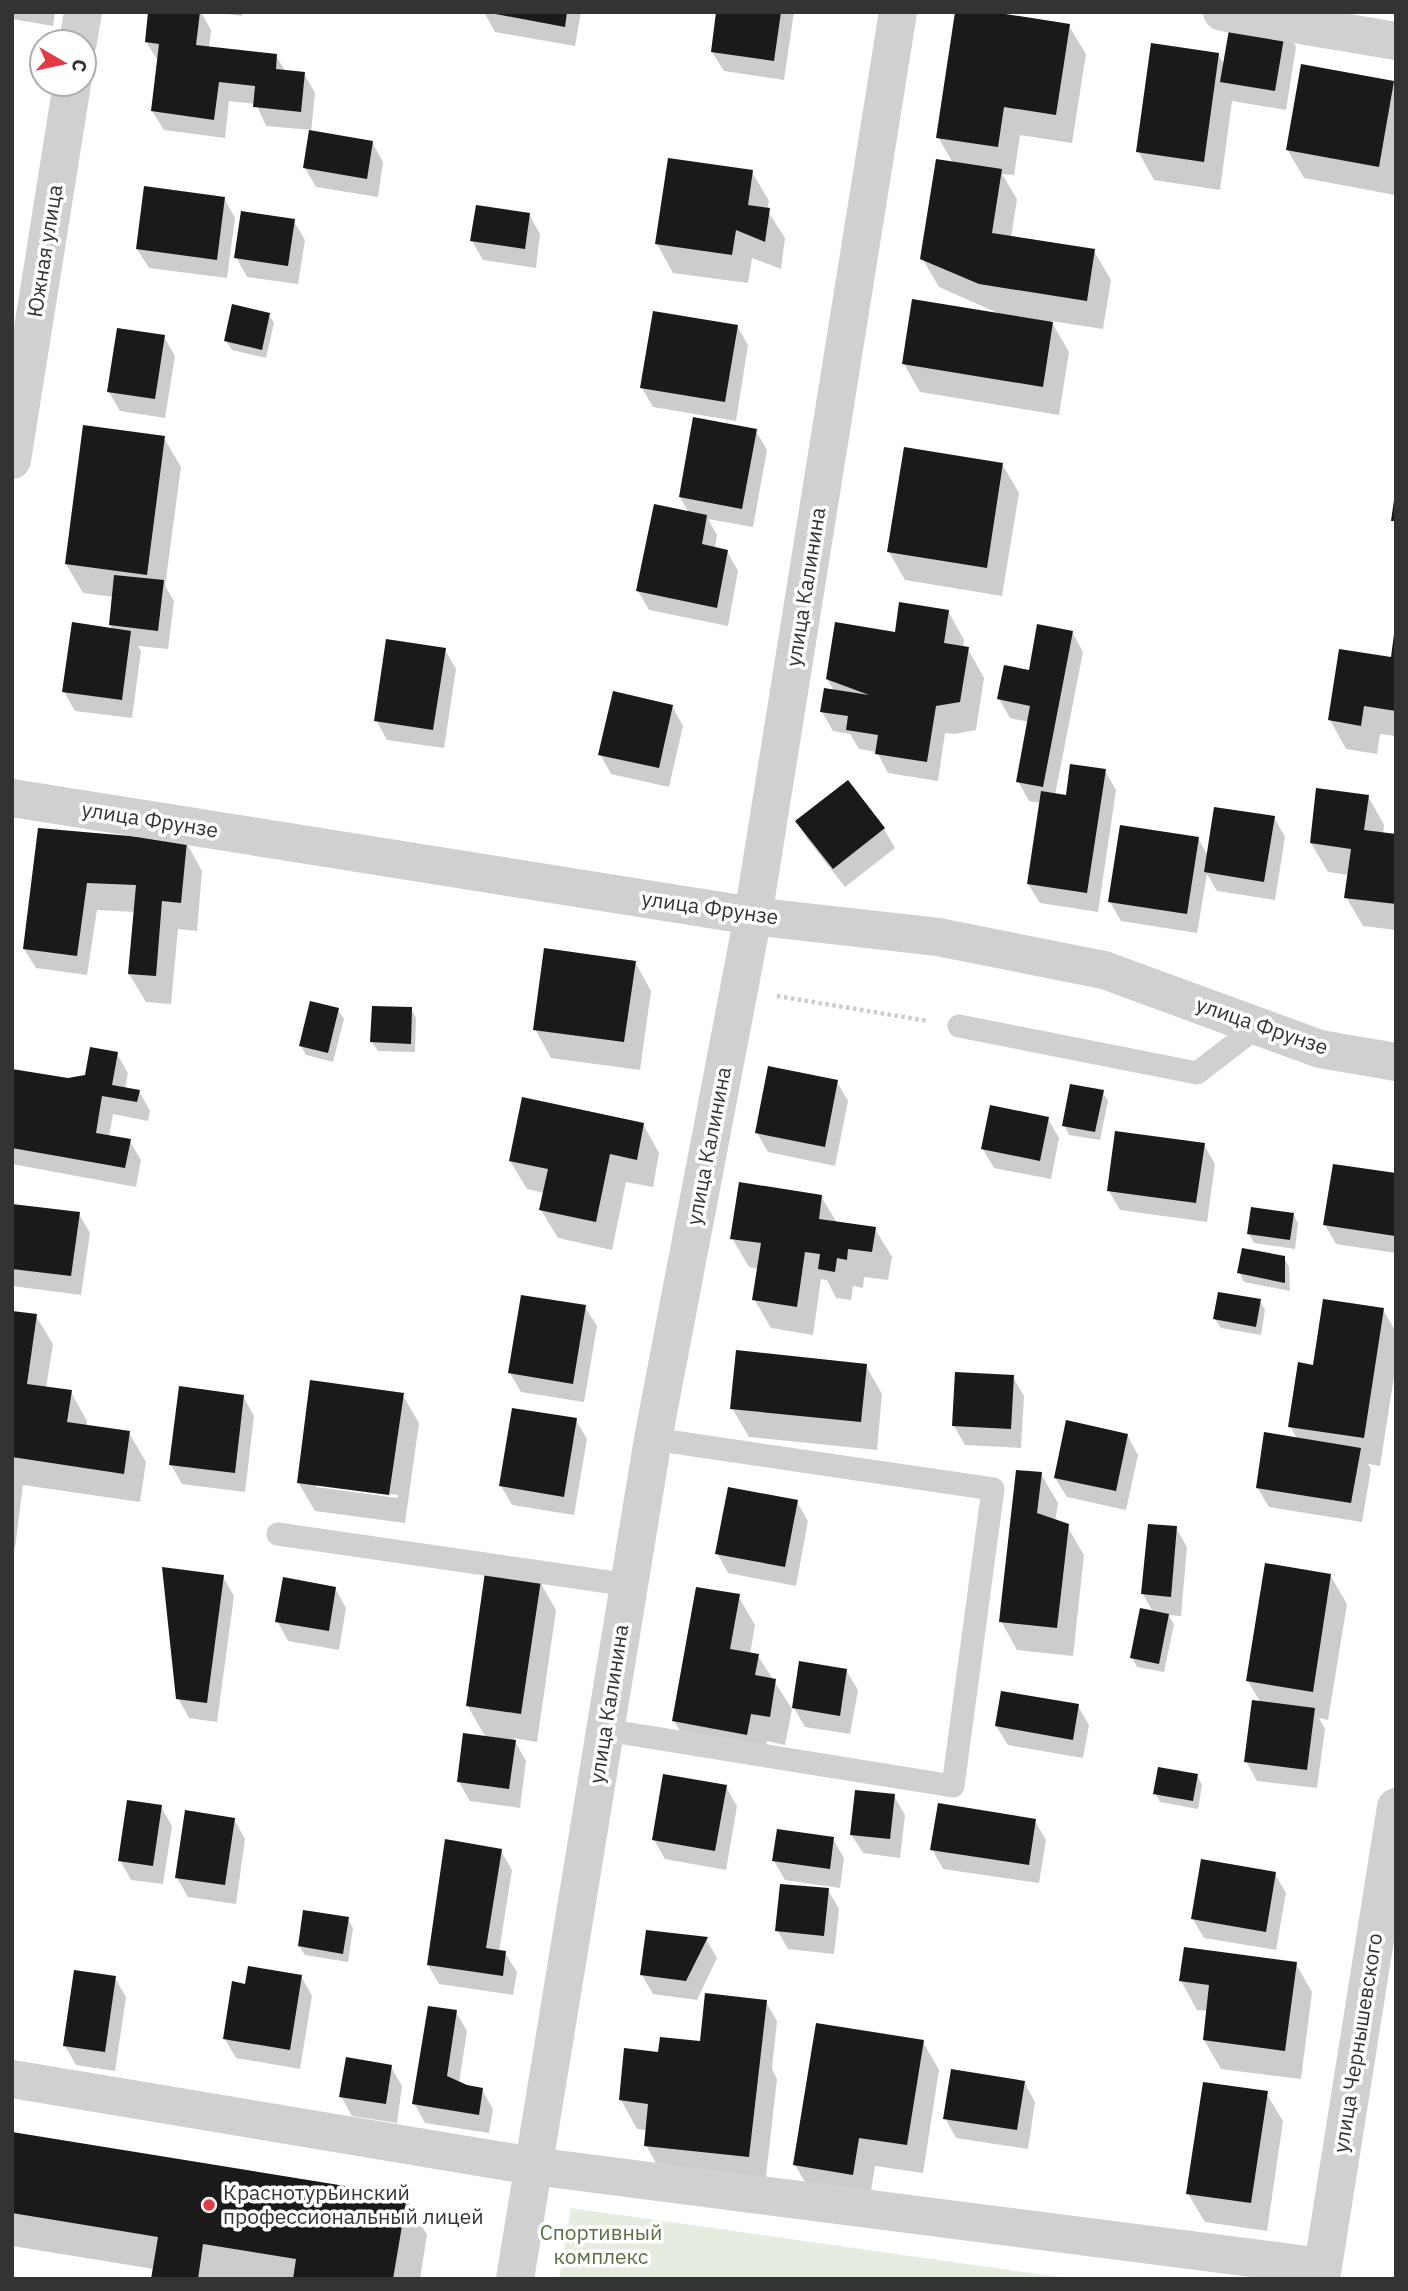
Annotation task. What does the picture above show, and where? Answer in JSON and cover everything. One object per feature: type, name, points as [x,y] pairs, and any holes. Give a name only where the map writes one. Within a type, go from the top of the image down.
[{"type":"street","name":"улица Калинина","points":[[515,2279],[653,1438],[753,916],[898,12]]},
{"type":"street","points":[[1222,12],[1396,41]]},
{"type":"street","name":"Южная улица","points":[[12,460],[70,98]]},
{"type":"street","name":"улица Фрунзе","points":[[12,798],[753,916],[938,937],[1104,970],[1320,1049],[1396,1062]]},
{"type":"street","name":"улица Чернышевского","points":[[1322,2273],[1395,1818]]},
{"type":"street","points":[[12,2079],[533,2166],[1322,2273]]},
{"type":"lane","points":[[959,1026],[1197,1073],[1258,1026]]},
{"type":"lane","points":[[605,1730],[953,1786],[993,1489],[653,1438]]},
{"type":"lane","points":[[278,1534],[629,1585]]},
{"type":"path","points":[[738,990],[959,1026]]},
{"type":"green space","name":"Спортивный комплекс","points":[[571,2208],[1072,2279],[559,2279]]},
{"type":"building","points":[[148,12],[200,12],[196,45],[277,54],[276,69],[305,72],[301,112],[253,107],[255,86],[219,82],[214,120],[151,111],[159,44],[145,42]]},
{"type":"building","points":[[485,12],[567,12],[565,27]]},
{"type":"building","points":[[716,12],[781,12],[774,61],[711,52]]},
{"type":"building","points":[[955,12],[993,12],[1070,24],[1056,115],[1004,107],[998,147],[936,138]]},
{"type":"building","points":[[1231,18],[1286,26],[1275,91],[1220,82]]},
{"type":"building","points":[[1151,43],[1219,53],[1204,162],[1136,152]]},
{"type":"building","points":[[1301,64],[1394,81],[1379,167],[1286,150]]},
{"type":"building","points":[[309,130],[373,141],[367,179],[303,168]]},
{"type":"building","points":[[668,158],[753,170],[748,205],[770,208],[765,242],[736,230],[732,255],[655,244]]},
{"type":"building","points":[[936,159],[1002,169],[992,233],[1095,249],[1087,301],[979,284],[920,259]]},
{"type":"building","points":[[144,186],[225,197],[217,260],[136,249]]},
{"type":"building","points":[[476,205],[530,213],[525,249],[470,241]]},
{"type":"building","points":[[241,211],[295,219],[288,266],[234,258]]},
{"type":"building","points":[[912,299],[1053,322],[1043,387],[902,364]]},
{"type":"building","points":[[232,304],[270,313],[262,350],[224,341]]},
{"type":"building","points":[[653,311],[738,325],[725,402],[640,388]]},
{"type":"building","points":[[117,328],[165,335],[155,399],[107,392]]},
{"type":"building","points":[[693,417],[757,429],[742,509],[679,497]]},
{"type":"building","points":[[83,425],[165,436],[147,575],[65,564]]},
{"type":"building","points":[[904,447],[1003,463],[987,568],[887,552]]},
{"type":"building","points":[[1394,500],[1396,521],[1391,521]]},
{"type":"building","points":[[654,504],[707,515],[702,544],[728,550],[717,608],[636,591]]},
{"type":"building","points":[[114,575],[164,580],[158,631],[109,625]]},
{"type":"building","points":[[899,602],[949,610],[944,643],[969,647],[960,702],[936,706],[927,762],[875,754],[878,735],[846,730],[848,716],[820,712],[824,688],[869,695],[826,679],[835,622],[895,632]]},
{"type":"building","points":[[72,622],[131,631],[122,700],[62,692]]},
{"type":"building","points":[[1037,624],[1073,631],[1043,787],[1016,782],[1030,706],[997,699],[1004,665],[1029,670]]},
{"type":"building","points":[[1394,634],[1396,711],[1364,706],[1361,726],[1328,720],[1339,649],[1391,657]]},
{"type":"building","points":[[386,639],[446,648],[433,730],[374,721]]},
{"type":"building","points":[[613,691],[673,705],[659,768],[598,755]]},
{"type":"building","points":[[1070,764],[1106,769],[1087,893],[1027,884],[1041,791],[1066,795]]},
{"type":"building","points":[[848,780],[885,828],[833,869],[795,821]]},
{"type":"building","points":[[1316,788],[1369,795],[1364,830],[1396,834],[1396,904],[1344,898],[1351,849],[1310,843]]},
{"type":"building","points":[[1214,807],[1275,816],[1264,882],[1204,872]]},
{"type":"building","points":[[1120,825],[1199,837],[1187,914],[1108,902]]},
{"type":"building","points":[[38,828],[187,841],[181,903],[162,901],[156,976],[128,974],[136,885],[87,883],[77,956],[23,949]]},
{"type":"building","points":[[544,948],[636,961],[624,1042],[533,1030]]},
{"type":"building","points":[[310,1001],[339,1008],[328,1053],[299,1046]]},
{"type":"building","points":[[372,1006],[412,1007],[411,1044],[370,1042]]},
{"type":"building","points":[[90,1047],[118,1052],[112,1085],[140,1090],[137,1102],[102,1096],[96,1133],[131,1139],[125,1168],[12,1148],[12,1069],[68,1078],[85,1075]]},
{"type":"building","points":[[768,1066],[838,1080],[825,1147],[755,1133]]},
{"type":"building","points":[[1070,1084],[1104,1090],[1095,1132],[1062,1126]]},
{"type":"building","points":[[522,1097],[644,1123],[637,1160],[610,1154],[596,1222],[539,1210],[548,1169],[509,1161]]},
{"type":"building","points":[[990,1105],[1049,1117],[1040,1161],[981,1149]]},
{"type":"building","points":[[1115,1131],[1205,1143],[1196,1203],[1107,1191]]},
{"type":"building","points":[[1333,1164],[1396,1173],[1395,1236],[1323,1225]]},
{"type":"building","points":[[739,1182],[822,1195],[819,1219],[876,1227],[872,1252],[848,1249],[847,1260],[837,1258],[835,1272],[818,1269],[820,1254],[805,1252],[797,1307],[752,1300],[761,1243],[730,1239]]},
{"type":"building","points":[[12,1204],[80,1212],[71,1276],[12,1269]]},
{"type":"building","points":[[1251,1207],[1294,1213],[1290,1240],[1247,1234]]},
{"type":"building","points":[[1242,1248],[1285,1256],[1285,1283],[1237,1273]]},
{"type":"building","points":[[1218,1292],[1261,1299],[1256,1327],[1213,1319]]},
{"type":"building","points":[[521,1295],[586,1305],[573,1384],[508,1373]]},
{"type":"building","points":[[1323,1299],[1384,1308],[1364,1438],[1288,1427],[1298,1362],[1313,1365]]},
{"type":"building","points":[[12,1311],[37,1314],[27,1384],[72,1390],[67,1422],[130,1431],[124,1474],[12,1457]]},
{"type":"building","points":[[736,1350],[867,1364],[861,1422],[730,1409]]},
{"type":"building","points":[[955,1372],[1014,1375],[1011,1429],[952,1426]]},
{"type":"building","points":[[310,1380],[404,1393],[389,1495],[297,1483]]},
{"type":"building","points":[[179,1386],[244,1395],[235,1473],[169,1465]]},
{"type":"building","points":[[512,1408],[577,1418],[564,1497],[499,1486]]},
{"type":"building","points":[[1066,1420],[1128,1434],[1116,1491],[1054,1478]]},
{"type":"building","points":[[1264,1432],[1361,1448],[1351,1503],[1256,1488]]},
{"type":"building","points":[[1016,1470],[1042,1472],[1037,1513],[1069,1524],[1057,1628],[999,1622]]},
{"type":"building","points":[[728,1487],[798,1500],[785,1567],[715,1554]]},
{"type":"building","points":[[1148,1524],[1177,1526],[1171,1597],[1141,1594]]},
{"type":"building","points":[[1265,1563],[1331,1574],[1313,1692],[1246,1681]]},
{"type":"building","points":[[162,1567],[224,1575],[207,1703],[176,1699]]},
{"type":"building","points":[[485,1572],[541,1580],[521,1714],[466,1706]]},
{"type":"building","points":[[283,1577],[336,1587],[329,1631],[275,1622]]},
{"type":"building","points":[[696,1587],[740,1594],[730,1649],[759,1654],[755,1675],[776,1679],[770,1717],[751,1714],[747,1735],[672,1721]]},
{"type":"building","points":[[1140,1608],[1169,1614],[1159,1664],[1130,1658]]},
{"type":"building","points":[[799,1661],[847,1669],[840,1716],[792,1708]]},
{"type":"building","points":[[1001,1691],[1079,1704],[1073,1740],[995,1726]]},
{"type":"building","points":[[1252,1700],[1315,1708],[1307,1770],[1244,1762]]},
{"type":"building","points":[[463,1733],[516,1740],[509,1789],[457,1782]]},
{"type":"building","points":[[1158,1767],[1198,1774],[1193,1801],[1153,1794]]},
{"type":"building","points":[[663,1774],[727,1785],[715,1851],[652,1840]]},
{"type":"building","points":[[855,1790],[895,1794],[890,1839],[850,1835]]},
{"type":"building","points":[[127,1800],[162,1805],[153,1866],[118,1861]]},
{"type":"building","points":[[938,1803],[1036,1819],[1029,1865],[930,1850]]},
{"type":"building","points":[[185,1810],[235,1818],[225,1885],[175,1878]]},
{"type":"building","points":[[777,1829],[834,1837],[830,1869],[772,1861]]},
{"type":"building","points":[[445,1839],[502,1849],[486,1948],[506,1951],[503,1976],[427,1965]]},
{"type":"building","points":[[1201,1859],[1276,1872],[1266,1932],[1191,1919]]},
{"type":"building","points":[[780,1884],[829,1888],[824,1936],[775,1931]]},
{"type":"building","points":[[303,1910],[349,1917],[343,1954],[298,1946]]},
{"type":"building","points":[[646,1930],[708,1937],[686,1981],[640,1975]]},
{"type":"building","points":[[1184,1947],[1297,1962],[1285,2051],[1203,2040],[1209,1985],[1179,1981]]},
{"type":"building","points":[[248,1966],[302,1975],[290,2050],[223,2039],[232,1981],[245,1984]]},
{"type":"building","points":[[74,1970],[116,1976],[105,2052],[63,2046]]},
{"type":"building","points":[[705,1993],[767,2000],[749,2157],[644,2146],[648,2104],[619,2100],[624,2048],[658,2052],[660,2037],[700,2041]]},
{"type":"building","points":[[428,2006],[457,2010],[447,2076],[467,2085],[483,2088],[479,2115],[412,2104]]},
{"type":"building","points":[[816,2023],[924,2040],[907,2145],[859,2138],[853,2175],[793,2165]]},
{"type":"building","points":[[346,2057],[392,2065],[386,2104],[339,2097]]},
{"type":"building","points":[[951,2069],[1025,2081],[1017,2130],[943,2119]]},
{"type":"building","points":[[1203,2082],[1268,2091],[1251,2203],[1186,2194]]},
{"type":"building","name":"Краснотурьинский профессиональный лицей","points":[[12,2132],[407,2196],[393,2279],[293,2279],[296,2259],[203,2244],[198,2279],[151,2279],[158,2237],[12,2213]]},
{"type":"place","name":"Краснотурьинский профессиональный лицей","points":[[209,2205]]}]
